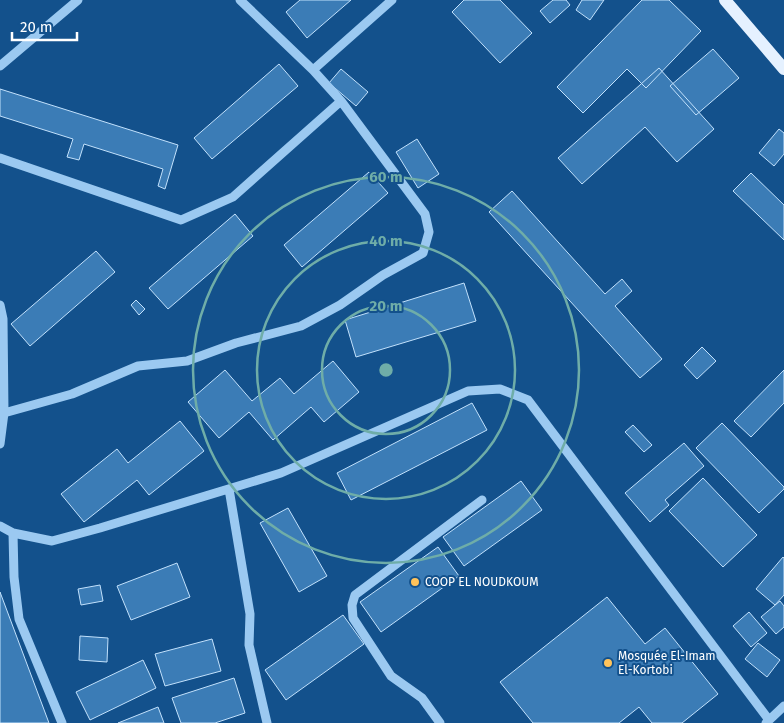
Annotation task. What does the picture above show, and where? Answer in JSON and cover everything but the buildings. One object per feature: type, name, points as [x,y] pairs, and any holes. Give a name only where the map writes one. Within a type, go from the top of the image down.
[{"type":"main road","points":[[725,0],[784,69]]},
{"type":"street","points":[[0,66],[78,0]]},
{"type":"street","points":[[4,413],[72,394],[138,366],[187,361],[236,342],[301,326],[340,305],[383,275],[423,253],[429,232],[425,214],[341,101],[313,70],[240,0]]},
{"type":"street","points":[[313,70],[392,0]]},
{"type":"street","points":[[0,158],[182,220],[233,197],[341,101]]},
{"type":"street","points":[[0,304],[3,319],[4,413],[0,444]]},
{"type":"street","points":[[0,526],[13,533],[52,540],[100,528],[281,473],[468,390],[500,389],[528,400],[768,722],[784,706]]},
{"type":"street","points":[[229,489],[250,614],[249,645],[267,723]]},
{"type":"street","points":[[440,723],[422,698],[391,676],[353,618],[352,605],[354,595],[482,500]]},
{"type":"street","points":[[13,533],[14,577],[19,619],[62,723]]},
{"type":"place","name":"COOP EL NOUDKOUM","points":[[415,582]]},
{"type":"place","name":"Mosquée El-Imam El-Kortobi","points":[[608,663]]}]
